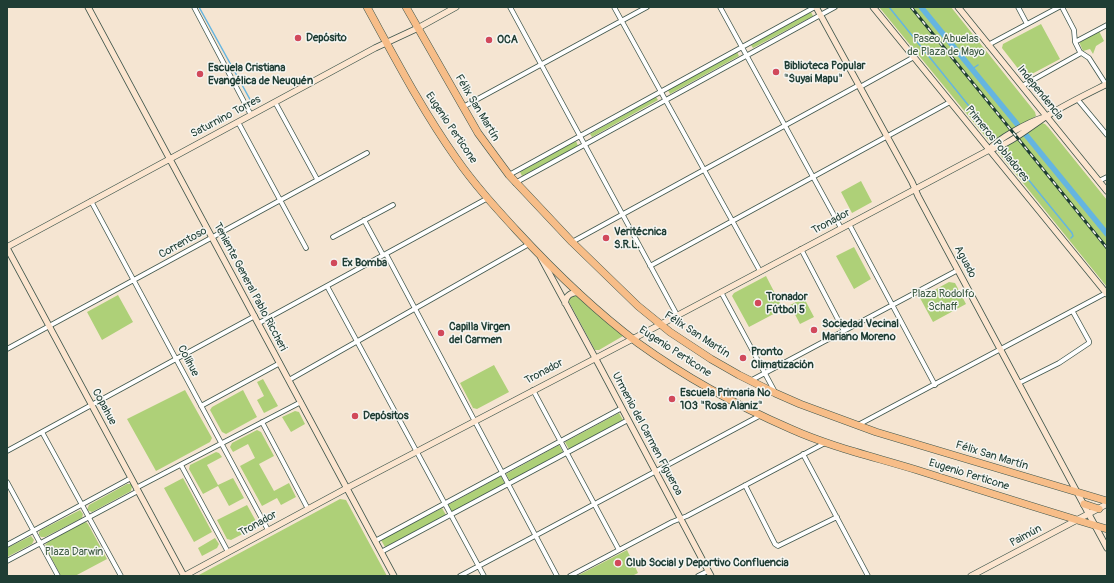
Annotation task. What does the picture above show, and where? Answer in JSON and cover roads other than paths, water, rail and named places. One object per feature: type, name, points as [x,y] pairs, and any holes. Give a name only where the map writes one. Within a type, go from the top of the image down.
[{"type":"highway","name":"Eugenio Perticone","points":[[367,7],[411,87],[457,160],[529,244],[578,292],[632,338],[677,369],[791,430],[1107,528]]},
{"type":"highway","name":"Félix San Martín","points":[[406,7],[484,142],[515,183],[629,298],[660,324],[706,356],[750,381],[775,393],[876,432],[1079,493],[1107,503]]},
{"type":"highway","points":[[1084,504],[1099,509]]},
{"type":"street","name":"Teniente General Pablo Riccheri","points":[[88,7],[394,576]]},
{"type":"street","points":[[194,7],[251,115]]},
{"type":"street","name":"Saturnino Torres","points":[[7,247],[386,42],[418,28],[456,7]]},
{"type":"street","points":[[510,7],[677,315]]},
{"type":"street","points":[[614,7],[760,271]]},
{"type":"street","points":[[463,107],[647,7]]},
{"type":"street","points":[[720,7],[841,228]]},
{"type":"street","points":[[509,175],[816,7]]},
{"type":"street","name":"Aguado","points":[[816,7],[887,135],[1107,548]]},
{"type":"street","points":[[515,183],[835,7]]},
{"type":"street","name":"Primeros Pobladores","points":[[873,7],[1107,294]]},
{"type":"street","name":"Independencia","points":[[958,7],[1107,191]]},
{"type":"street","points":[[1018,7],[1027,24]]},
{"type":"street","points":[[988,45],[1059,7]]},
{"type":"street","points":[[1062,7],[1075,32],[1075,42],[1081,53],[1089,58],[1107,84]]},
{"type":"street","points":[[1075,42],[1107,25]]},
{"type":"street","points":[[1022,86],[1081,53]]},
{"type":"street","points":[[572,242],[914,57]]},
{"type":"street","name":"Tronador","points":[[184,576],[474,420],[660,324],[989,150],[998,147],[1035,125],[1046,116],[1107,84]]},
{"type":"street","points":[[1078,100],[1107,135]]},
{"type":"street","points":[[275,102],[317,179]]},
{"type":"street","points":[[650,266],[887,135],[950,102]]},
{"type":"street","points":[[238,122],[306,248]]},
{"type":"street","name":"Correntoso","points":[[7,349],[367,153]]},
{"type":"street","points":[[1099,181],[1107,177]]},
{"type":"street","points":[[259,323],[488,198]]},
{"type":"street","name":"Colihue","points":[[91,201],[268,530]]},
{"type":"street","points":[[333,237],[393,205]]},
{"type":"street","points":[[364,220],[415,309],[557,576]]},
{"type":"street","points":[[849,224],[935,385]]},
{"type":"street","points":[[289,380],[529,244]]},
{"type":"street","name":"Copahue","points":[[7,247],[184,576]]},
{"type":"street","points":[[801,249],[844,331]]},
{"type":"street","name":"Urmenio del Carmen Figueroa","points":[[539,254],[709,573]]},
{"type":"street","points":[[750,381],[958,270]]},
{"type":"street","points":[[327,286],[484,576]]},
{"type":"street","points":[[565,303],[566,298],[569,295],[578,292]]},
{"type":"street","points":[[721,292],[775,393]]},
{"type":"street","points":[[858,426],[1107,294]]},
{"type":"street","points":[[1019,383],[1059,363],[1089,343],[1073,312]]},
{"type":"street","points":[[7,451],[255,316]]},
{"type":"street","points":[[201,406],[280,363]]},
{"type":"street","points":[[533,390],[619,550]]},
{"type":"street","points":[[7,561],[181,465],[301,402]]},
{"type":"street","points":[[375,541],[622,408]]},
{"type":"street","points":[[460,576],[761,415]]},
{"type":"street","points":[[381,552],[628,420]]},
{"type":"street","points":[[262,422],[308,509]]},
{"type":"street","points":[[42,432],[121,576]]},
{"type":"street","points":[[570,576],[826,442]]},
{"type":"street","points":[[803,454],[868,575],[862,576]]},
{"type":"street","points":[[181,465],[228,552]]},
{"type":"street","points":[[7,546],[131,478]]},
{"type":"street","points":[[7,482],[58,576]]},
{"type":"street","points":[[745,485],[775,544],[778,546],[837,517]]},
{"type":"street","name":"Paimún","points":[[971,576],[1099,509],[1107,503]]},
{"type":"street","points":[[698,576],[709,573]]},
{"type":"waterway","points":[[199,7],[252,103]]},
{"type":"waterway","points":[[889,7],[994,137]]},
{"type":"waterway","points":[[921,7],[1017,124]]},
{"type":"waterway","points":[[972,69],[978,65]]},
{"type":"waterway","points":[[1026,135],[1107,234]]},
{"type":"waterway","points":[[1005,151],[1072,233],[1073,236],[1071,238]]},
{"type":"railway","points":[[911,7],[1107,248]]},
{"type":"place","name":"Depósito","points":[[298,38]]},
{"type":"place","name":"OCA","points":[[489,40]]},
{"type":"place","name":"Biblioteca Popular \"Suyai Mapu\"","points":[[776,72]]},
{"type":"place","name":"Escuela Cristiana Evangélica de Neuquén","points":[[200,74]]},
{"type":"place","name":"Veritécnica S.R.L.","points":[[606,238]]},
{"type":"place","name":"Ex Bomba","points":[[334,263]]},
{"type":"place","name":"Tronador Fútbol 5","points":[[758,303]]},
{"type":"place","name":"Sociedad Vecinal Mariano Moreno","points":[[814,330]]},
{"type":"place","name":"Capilla Virgen del Carmen","points":[[441,333]]},
{"type":"place","name":"Pronto Climatización","points":[[743,358]]},
{"type":"place","name":"Escuela Primaria Nº 103 \"Rosa Alaniz\"","points":[[672,399]]},
{"type":"place","name":"Depósitos","points":[[355,416]]},
{"type":"place","name":"Club Social y Deportivo Confluencia","points":[[618,563]]},
{"type":"park label","name":"Paseo Abuelas de Plaza de Mayo","points":[[946,45]]},
{"type":"park label","name":"Plaza Rodolfo Schaff","points":[[943,300]]},
{"type":"park label","name":"Plaza Darwin","points":[[74,552]]}]
